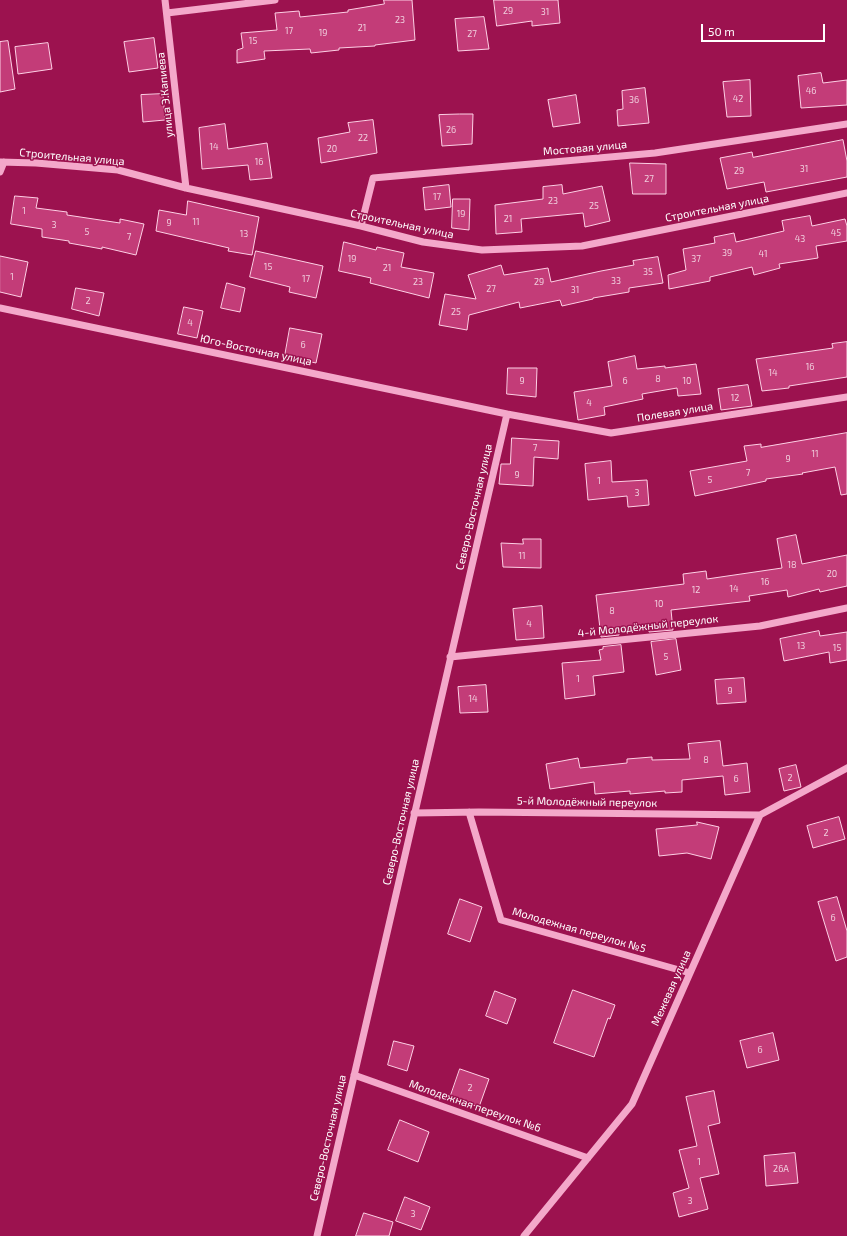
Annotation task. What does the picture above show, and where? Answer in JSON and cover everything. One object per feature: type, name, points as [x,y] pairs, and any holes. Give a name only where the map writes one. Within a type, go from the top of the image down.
[{"type":"street","name":"улица Э.Капиева","points":[[166,0],[186,188]]},
{"type":"street","points":[[167,14],[275,0]]},
{"type":"street","name":"Мостовая улица","points":[[361,226],[373,178],[655,153],[847,124]]},
{"type":"street","points":[[0,172],[2,162]]},
{"type":"street","name":"Строительная улица","points":[[2,162],[36,162],[118,170],[186,188],[361,226],[422,242],[482,250],[582,246],[847,193]]},
{"type":"street","name":"Юго-Восточная улица","points":[[0,308],[507,414]]},
{"type":"street","name":"Полевая улица","points":[[507,414],[611,433],[847,397]]},
{"type":"street","name":"Северо-Восточная улица","points":[[316,1236],[507,414]]},
{"type":"street","name":"4-й Молодёжный переулок","points":[[450,658],[760,626],[847,608]]},
{"type":"street","points":[[760,815],[847,768]]},
{"type":"street","name":"5-й Молодёжный переулок","points":[[414,813],[469,812],[760,815]]},
{"type":"street","name":"Молодежная переулок №5","points":[[469,812],[501,920],[690,973]]},
{"type":"street","name":"Межевая улица","points":[[524,1236],[632,1104],[760,815]]},
{"type":"street","name":"Молодежная переулок №6","points":[[354,1075],[588,1158]]},
{"type":"building","points":[[384,0],[412,0],[415,40],[375,46],[339,48],[339,50],[311,53],[310,49],[264,51],[265,59],[237,63],[237,50],[243,48],[241,33],[277,30],[275,13],[299,11],[300,17],[348,12],[348,10],[384,4]]},
{"type":"building","points":[[494,0],[558,0],[560,23],[532,26],[532,21],[497,26]]},
{"type":"building","points":[[484,17],[489,49],[458,51],[455,19]]},
{"type":"building","points":[[154,38],[158,68],[129,72],[124,42]]},
{"type":"building","points":[[8,41],[15,89],[0,92],[0,42]]},
{"type":"building","points":[[48,43],[52,69],[18,74],[15,47]]},
{"type":"building","points":[[821,73],[823,83],[847,80],[847,105],[801,108],[798,76]]},
{"type":"building","points":[[750,80],[751,116],[727,117],[723,82]]},
{"type":"building","points":[[645,88],[649,123],[618,126],[617,110],[623,109],[622,91]]},
{"type":"building","points":[[163,94],[165,120],[143,122],[141,95]]},
{"type":"building","points":[[576,95],[580,123],[553,127],[548,100]]},
{"type":"building","points":[[473,114],[472,144],[442,146],[439,115]]},
{"type":"building","points":[[373,120],[377,153],[321,163],[318,138],[350,132],[348,123]]},
{"type":"building","points":[[225,124],[228,149],[267,143],[272,178],[250,180],[248,165],[202,169],[199,128]]},
{"type":"building","points":[[843,140],[847,161],[847,177],[766,192],[764,182],[727,189],[720,158],[752,152],[753,157]]},
{"type":"building","points":[[630,163],[666,164],[666,194],[633,194]]},
{"type":"building","points":[[449,185],[451,207],[425,210],[423,188]]},
{"type":"building","points":[[562,185],[563,194],[602,186],[610,221],[585,227],[583,213],[521,219],[522,232],[496,234],[495,205],[543,199],[543,187]]},
{"type":"building","points":[[15,196],[38,198],[36,208],[67,212],[67,215],[120,223],[120,219],[144,224],[136,255],[102,247],[102,249],[69,243],[69,241],[42,237],[42,229],[11,224]]},
{"type":"building","points":[[453,199],[470,199],[469,230],[452,228]]},
{"type":"building","points":[[188,201],[259,217],[252,255],[228,251],[229,248],[156,231],[159,210],[186,215]]},
{"type":"building","points":[[810,216],[812,226],[845,219],[847,226],[847,241],[816,246],[818,258],[779,264],[780,268],[754,275],[752,267],[710,277],[710,281],[669,289],[668,275],[686,270],[683,249],[715,243],[714,237],[734,233],[736,242],[784,231],[782,221]]},
{"type":"building","points":[[344,242],[376,250],[377,247],[404,253],[401,267],[434,273],[429,298],[370,283],[371,278],[339,271]]},
{"type":"building","points":[[256,251],[323,266],[316,298],[289,292],[290,287],[250,277]]},
{"type":"building","points":[[0,256],[28,262],[21,297],[0,292]]},
{"type":"building","points":[[658,257],[663,283],[629,288],[629,292],[593,298],[562,306],[560,300],[520,308],[519,302],[469,315],[467,330],[439,325],[445,294],[476,299],[468,275],[501,265],[504,275],[548,268],[551,282],[634,265],[633,261]]},
{"type":"building","points":[[227,283],[245,288],[240,312],[221,308]]},
{"type":"building","points":[[76,288],[104,293],[99,316],[72,309]]},
{"type":"building","points":[[184,307],[203,311],[197,338],[178,334]]},
{"type":"building","points":[[290,328],[322,334],[316,363],[285,356]]},
{"type":"building","points":[[847,342],[847,377],[789,386],[789,388],[762,391],[756,359],[833,348],[832,344]]},
{"type":"building","points":[[635,356],[637,369],[665,366],[665,368],[696,364],[701,394],[678,396],[677,388],[642,394],[643,399],[604,407],[605,415],[578,420],[574,392],[612,386],[608,362]]},
{"type":"building","points":[[508,368],[537,368],[536,397],[507,394]]},
{"type":"building","points":[[748,385],[752,406],[721,410],[718,389]]},
{"type":"building","points":[[847,433],[847,494],[841,495],[835,467],[802,473],[803,474],[766,479],[766,481],[695,496],[690,471],[747,461],[744,446],[761,444],[761,447]]},
{"type":"building","points":[[512,438],[559,441],[558,459],[534,457],[533,486],[499,484],[501,464],[510,464]]},
{"type":"building","points":[[611,461],[612,482],[647,480],[649,505],[628,507],[627,496],[588,500],[585,464]]},
{"type":"building","points":[[796,535],[802,564],[847,555],[847,586],[820,592],[819,589],[788,597],[787,590],[749,596],[750,601],[671,610],[673,630],[649,632],[648,624],[619,629],[619,635],[601,637],[596,595],[684,584],[683,574],[706,571],[707,579],[782,568],[777,539]]},
{"type":"building","points":[[523,539],[541,539],[541,568],[503,567],[501,543],[523,544]]},
{"type":"building","points":[[542,606],[544,638],[516,640],[513,609]]},
{"type":"building","points":[[819,631],[820,636],[847,632],[847,660],[830,663],[829,652],[784,661],[780,639]]},
{"type":"building","points":[[676,639],[681,670],[656,675],[651,642]]},
{"type":"building","points":[[621,645],[624,672],[593,676],[595,695],[565,699],[562,663],[601,660],[599,650],[603,649],[603,647]]},
{"type":"building","points":[[744,678],[746,702],[717,704],[715,680]]},
{"type":"building","points":[[486,685],[488,712],[460,713],[458,687]]},
{"type":"building","points":[[720,741],[723,766],[747,763],[750,792],[725,795],[723,776],[682,780],[682,792],[665,793],[665,791],[630,794],[630,791],[595,794],[594,782],[550,789],[546,764],[578,758],[580,768],[627,763],[627,759],[652,757],[652,760],[690,759],[688,744]]},
{"type":"building","points":[[796,765],[801,787],[784,791],[779,769]]},
{"type":"building","points":[[839,817],[845,839],[813,848],[807,826]]},
{"type":"building","points":[[697,822],[719,827],[711,859],[687,853],[659,856],[656,829],[697,825]]},
{"type":"building","points":[[837,897],[847,931],[847,957],[836,961],[818,902]]},
{"type":"building","points":[[460,899],[482,907],[470,942],[448,934]]},
{"type":"building","points":[[573,990],[615,1005],[610,1019],[608,1018],[594,1057],[554,1043]]},
{"type":"building","points":[[495,991],[516,999],[507,1024],[486,1016]]},
{"type":"building","points":[[773,1033],[779,1060],[747,1068],[740,1041]]},
{"type":"building","points":[[394,1041],[414,1046],[407,1071],[388,1065]]},
{"type":"building","points":[[460,1069],[489,1079],[479,1107],[450,1098]]},
{"type":"building","points":[[714,1091],[720,1123],[708,1126],[719,1174],[700,1178],[708,1209],[679,1217],[673,1193],[689,1188],[679,1150],[697,1146],[686,1097]]},
{"type":"building","points":[[400,1120],[429,1132],[418,1162],[388,1150]]},
{"type":"building","points":[[795,1153],[798,1183],[766,1186],[764,1156]]},
{"type":"building","points":[[405,1197],[430,1207],[421,1230],[396,1221]]},
{"type":"building","points":[[364,1213],[393,1222],[389,1236],[356,1236]]}]
